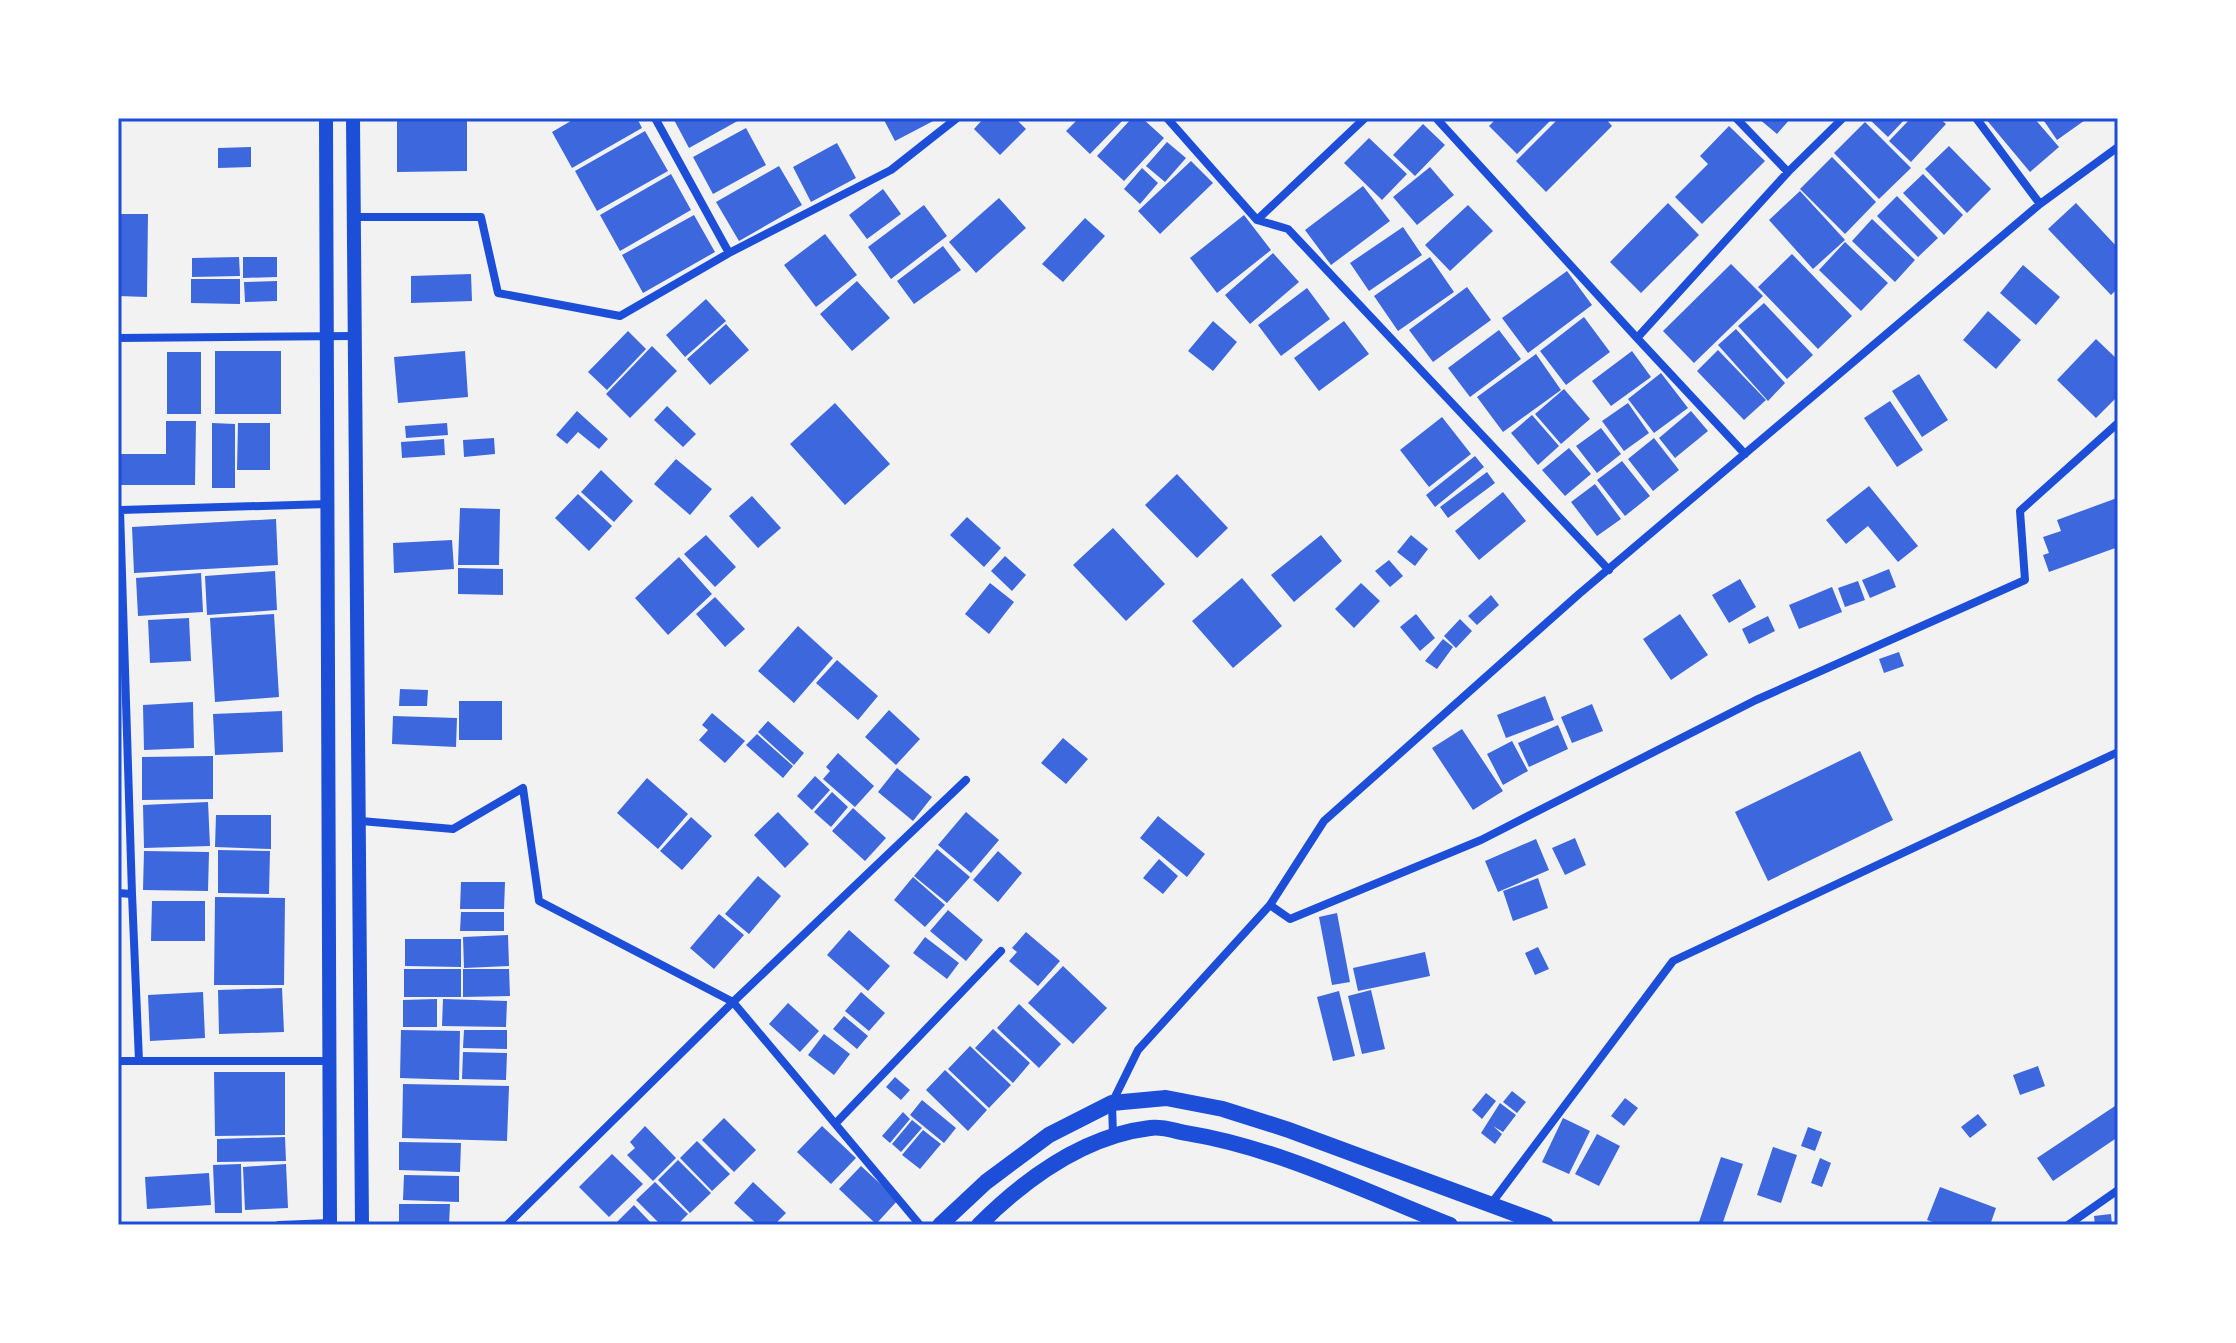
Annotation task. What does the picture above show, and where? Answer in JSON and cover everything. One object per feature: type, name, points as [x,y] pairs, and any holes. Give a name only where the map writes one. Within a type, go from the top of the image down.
[{"type":"main road","points":[[940,1225],[986,1182],[1049,1135],[1112,1103],[1166,1098],[1223,1109],[1301,1134],[1546,1225]]},
{"type":"main road","points":[[979,1225],[1004,1201],[1054,1164],[1113,1136],[1153,1127],[1212,1137],[1276,1156],[1450,1225]]},
{"type":"street","points":[[279,1225],[330,1224],[326,118]]},
{"type":"street","points":[[353,118],[362,1225]]},
{"type":"street","points":[[655,118],[729,253]]},
{"type":"street","points":[[354,217],[481,217],[498,293],[620,316],[729,253],[891,170],[957,118]]},
{"type":"street","points":[[1167,118],[1257,220],[1288,229],[1609,570]]},
{"type":"street","points":[[1257,220],[1365,118]]},
{"type":"street","points":[[1436,118],[1745,454]]},
{"type":"street","points":[[1736,118],[1788,172]]},
{"type":"street","points":[[1637,338],[1788,172],[1843,118]]},
{"type":"street","points":[[1976,118],[2040,204]]},
{"type":"street","points":[[1113,1136],[1112,1103],[1138,1050],[1270,905],[1324,821],[1745,454],[2040,204],[2118,147]]},
{"type":"street","points":[[118,338],[356,336]]},
{"type":"street","points":[[1270,905],[1290,919],[1481,840],[1756,700],[2025,580],[2020,511],[2118,423]]},
{"type":"street","points":[[139,1061],[119,510],[328,504]]},
{"type":"street","points":[[1491,1204],[1673,961],[2115,753],[2118,764]]},
{"type":"street","points":[[507,1225],[733,1002],[966,780]]},
{"type":"street","points":[[361,821],[453,829],[523,788],[539,901],[733,1002],[920,1225]]},
{"type":"street","points":[[118,893],[132,894]]},
{"type":"street","points":[[836,1123],[1001,951]]},
{"type":"street","points":[[118,1061],[329,1061]]},
{"type":"street","points":[[2068,1225],[2118,1190]]},
{"type":"building","points":[[576,118],[637,118],[642,128],[572,168],[552,132]]},
{"type":"building","points":[[673,118],[743,118],[689,148]]},
{"type":"building","points":[[883,118],[939,118],[895,141]]},
{"type":"building","points":[[984,118],[1015,118],[1026,129],[1000,155],[974,129]]},
{"type":"building","points":[[1079,118],[1125,118],[1090,154],[1066,131]]},
{"type":"building","points":[[1132,118],[1142,118],[1164,138],[1124,181],[1097,156]]},
{"type":"building","points":[[1497,118],[1553,118],[1517,154],[1489,126]]},
{"type":"building","points":[[1559,118],[1605,118],[1612,126],[1546,192],[1516,161]]},
{"type":"building","points":[[1758,118],[1791,118],[1777,134]]},
{"type":"building","points":[[1868,118],[1906,118],[1888,137]]},
{"type":"building","points":[[1911,118],[1939,118],[1946,124],[1911,162],[1889,141]]},
{"type":"building","points":[[1985,118],[2034,118],[2059,147],[2030,172]]},
{"type":"building","points":[[2042,118],[2088,118],[2057,140]]},
{"type":"building","points":[[467,120],[467,171],[397,172],[397,121]]},
{"type":"building","points":[[1865,122],[1911,168],[1879,199],[1834,153]]},
{"type":"building","points":[[1423,124],[1445,145],[1415,176],[1393,155]]},
{"type":"building","points":[[1729,126],[1765,161],[1702,224],[1675,197],[1708,164],[1700,156]]},
{"type":"building","points":[[746,128],[766,165],[713,194],[693,157]]},
{"type":"building","points":[[645,131],[668,171],[597,211],[575,171]]},
{"type":"building","points":[[1369,138],[1407,174],[1382,200],[1344,163]]},
{"type":"building","points":[[1167,142],[1186,158],[1165,182],[1146,166]]},
{"type":"building","points":[[837,143],[856,178],[811,202],[793,167]]},
{"type":"building","points":[[1949,146],[1991,189],[1967,213],[1925,169]]},
{"type":"building","points":[[251,147],[251,167],[218,168],[218,148]]},
{"type":"building","points":[[1832,157],[1876,202],[1845,234],[1800,189]]},
{"type":"building","points":[[1191,161],[1213,183],[1160,234],[1138,211]]},
{"type":"building","points":[[779,166],[802,205],[739,241],[716,202]]},
{"type":"building","points":[[1430,167],[1454,195],[1417,225],[1393,197]]},
{"type":"building","points":[[1142,168],[1158,183],[1140,204],[1124,189]]},
{"type":"building","points":[[671,174],[691,210],[620,251],[600,215]]},
{"type":"building","points":[[1923,174],[1963,215],[1944,235],[1903,193]]},
{"type":"building","points":[[1363,186],[1390,221],[1331,265],[1305,230]]},
{"type":"building","points":[[883,189],[901,214],[867,239],[849,215]]},
{"type":"building","points":[[1800,191],[1845,240],[1813,269],[1769,220]]},
{"type":"building","points":[[1897,196],[1938,238],[1918,257],[1877,216]]},
{"type":"building","points":[[999,198],[1026,228],[976,273],[949,242]]},
{"type":"building","points":[[1668,203],[1699,235],[1641,293],[1610,262]]},
{"type":"building","points":[[2076,203],[2118,248],[2118,288],[2111,295],[2048,229]]},
{"type":"building","points":[[924,205],[947,236],[891,279],[868,247]]},
{"type":"building","points":[[1468,205],[1493,231],[1450,271],[1425,245]]},
{"type":"building","points":[[118,214],[148,214],[147,297],[118,296]]},
{"type":"building","points":[[694,215],[715,252],[643,293],[622,255]]},
{"type":"building","points":[[1244,215],[1271,250],[1217,293],[1190,258]]},
{"type":"building","points":[[1085,218],[1105,236],[1063,282],[1042,264]]},
{"type":"building","points":[[1872,219],[1915,260],[1895,282],[1852,241]]},
{"type":"building","points":[[1403,227],[1422,255],[1369,291],[1350,263]]},
{"type":"building","points":[[825,234],[857,275],[816,307],[784,265]]},
{"type":"building","points":[[1845,242],[1888,283],[1861,311],[1819,270]]},
{"type":"building","points":[[943,246],[961,270],[914,304],[897,281]]},
{"type":"building","points":[[1273,253],[1299,282],[1250,324],[1225,295]]},
{"type":"building","points":[[1792,254],[1852,316],[1818,349],[1758,287]]},
{"type":"building","points":[[239,257],[240,276],[192,277],[192,258]]},
{"type":"building","points":[[243,257],[277,257],[277,277],[243,278]]},
{"type":"building","points":[[1430,257],[1454,292],[1398,331],[1374,296]]},
{"type":"building","points":[[1731,264],[1763,296],[1694,363],[1663,331]]},
{"type":"building","points":[[2023,265],[2060,297],[2036,325],[2000,293]]},
{"type":"building","points":[[1567,271],[1592,305],[1528,353],[1502,318]]},
{"type":"building","points":[[471,274],[472,301],[411,303],[411,276]]},
{"type":"building","points":[[191,279],[240,279],[240,304],[191,303]]},
{"type":"building","points":[[277,281],[277,301],[245,302],[244,282]]},
{"type":"building","points":[[857,281],[890,318],[852,351],[820,314]]},
{"type":"building","points":[[1467,287],[1491,320],[1433,362],[1409,330]]},
{"type":"building","points":[[1307,288],[1330,319],[1281,356],[1258,325]]},
{"type":"building","points":[[706,299],[726,321],[685,357],[666,335]]},
{"type":"building","points":[[1764,303],[1813,355],[1787,379],[1738,326]]},
{"type":"building","points":[[1988,311],[2021,340],[1996,369],[1963,340]]},
{"type":"building","points":[[1584,317],[1610,352],[1566,385],[1540,351]]},
{"type":"building","points":[[1213,321],[1237,342],[1213,371],[1188,351]]},
{"type":"building","points":[[1344,321],[1369,354],[1319,391],[1294,358]]},
{"type":"building","points":[[726,324],[749,350],[710,385],[687,359]]},
{"type":"building","points":[[1736,329],[1785,383],[1768,401],[1718,345]]},
{"type":"building","points":[[1499,330],[1521,359],[1470,397],[1448,368]]},
{"type":"building","points":[[628,331],[646,349],[607,390],[588,372]]},
{"type":"building","points":[[2096,339],[2118,360],[2118,396],[2096,418],[2057,380]]},
{"type":"building","points":[[652,346],[677,371],[630,418],[606,394]]},
{"type":"building","points":[[1718,350],[1766,400],[1744,420],[1697,371]]},
{"type":"building","points":[[215,351],[281,351],[281,414],[215,414]]},
{"type":"building","points":[[465,351],[468,397],[398,403],[394,357]]},
{"type":"building","points":[[1632,351],[1651,377],[1611,406],[1592,381]]},
{"type":"building","points":[[167,352],[201,352],[201,414],[167,414]]},
{"type":"building","points":[[1536,354],[1561,390],[1503,432],[1477,397]]},
{"type":"building","points":[[1661,373],[1688,408],[1654,433],[1628,399]]},
{"type":"building","points":[[1919,374],[1948,420],[1922,437],[1892,391]]},
{"type":"building","points":[[1564,389],[1590,419],[1561,444],[1535,414]]},
{"type":"building","points":[[1890,401],[1923,450],[1897,467],[1864,418]]},
{"type":"building","points":[[835,403],[890,464],[845,505],[790,444]]},
{"type":"building","points":[[1628,403],[1649,433],[1624,451],[1602,421]]},
{"type":"building","points":[[667,406],[696,434],[683,447],[654,420]]},
{"type":"building","points":[[577,411],[608,439],[599,449],[578,432],[567,444],[556,435]]},
{"type":"building","points":[[1691,411],[1708,431],[1675,458],[1659,438]]},
{"type":"building","points":[[1532,415],[1559,446],[1538,465],[1511,433]]},
{"type":"building","points":[[1442,417],[1471,454],[1429,487],[1400,450]]},
{"type":"building","points":[[166,421],[196,421],[195,485],[118,485],[118,454],[166,454]]},
{"type":"building","points":[[212,423],[235,424],[235,488],[212,488]]},
{"type":"building","points":[[238,423],[270,423],[270,470],[237,470]]},
{"type":"building","points":[[447,423],[448,435],[406,438],[405,426]]},
{"type":"building","points":[[1601,428],[1621,454],[1597,473],[1576,446]]},
{"type":"building","points":[[494,438],[495,454],[464,457],[463,440]]},
{"type":"building","points":[[1654,438],[1679,470],[1653,491],[1628,459]]},
{"type":"building","points":[[444,439],[445,455],[402,458],[401,442]]},
{"type":"building","points":[[1569,448],[1591,474],[1565,496],[1542,470]]},
{"type":"building","points":[[1475,456],[1484,467],[1435,507],[1426,495]]},
{"type":"building","points":[[676,459],[712,489],[690,515],[654,484]]},
{"type":"building","points":[[1622,461],[1650,496],[1625,516],[1597,480]]},
{"type":"building","points":[[601,470],[633,501],[614,522],[581,492]]},
{"type":"building","points":[[1487,472],[1495,483],[1448,518],[1440,507]]},
{"type":"building","points":[[1177,474],[1228,528],[1197,558],[1145,505]]},
{"type":"building","points":[[1595,484],[1621,519],[1597,536],[1571,502]]},
{"type":"building","points":[[1869,486],[1918,546],[1898,562],[1868,526],[1846,544],[1826,520]]},
{"type":"building","points":[[1503,492],[1526,521],[1479,560],[1455,531]]},
{"type":"building","points":[[578,494],[612,526],[589,551],[555,518]]},
{"type":"building","points":[[752,496],[781,528],[758,548],[729,516]]},
{"type":"building","points":[[2117,498],[2118,547],[2049,572],[2043,555],[2049,553],[2043,537],[2061,531],[2057,520]]},
{"type":"building","points":[[460,508],[500,509],[499,565],[458,565]]},
{"type":"building","points":[[967,517],[1001,548],[984,567],[950,535]]},
{"type":"building","points":[[276,519],[278,565],[134,573],[132,527]]},
{"type":"building","points":[[1113,528],[1165,584],[1126,621],[1073,565]]},
{"type":"building","points":[[706,535],[736,567],[715,587],[684,554]]},
{"type":"building","points":[[1321,535],[1342,561],[1294,602],[1271,575]]},
{"type":"building","points":[[1411,535],[1428,549],[1415,566],[1397,552]]},
{"type":"building","points":[[452,540],[454,569],[394,573],[393,543]]},
{"type":"building","points":[[1005,556],[1026,575],[1012,591],[991,571]]},
{"type":"building","points":[[679,557],[712,594],[668,635],[635,598]]},
{"type":"building","points":[[1389,560],[1403,576],[1390,587],[1375,571]]},
{"type":"building","points":[[458,568],[503,569],[503,595],[458,594]]},
{"type":"building","points":[[1889,569],[1896,587],[1870,598],[1862,580]]},
{"type":"building","points":[[275,571],[277,610],[207,615],[205,576]]},
{"type":"building","points":[[201,573],[203,612],[138,616],[136,578]]},
{"type":"building","points":[[1242,578],[1282,626],[1233,668],[1192,621]]},
{"type":"building","points":[[1740,579],[1756,607],[1729,623],[1712,595]]},
{"type":"building","points":[[1858,581],[1865,600],[1845,607],[1838,588]]},
{"type":"building","points":[[990,583],[1014,602],[989,634],[965,614]]},
{"type":"building","points":[[1361,583],[1380,601],[1354,628],[1335,609]]},
{"type":"building","points":[[1832,587],[1842,612],[1799,629],[1789,605]]},
{"type":"building","points":[[1491,595],[1499,605],[1477,625],[1468,616]]},
{"type":"building","points":[[715,597],[745,629],[725,647],[696,614]]},
{"type":"building","points":[[274,614],[279,697],[215,702],[210,618]]},
{"type":"building","points":[[1416,614],[1435,638],[1420,651],[1400,627]]},
{"type":"building","points":[[1680,614],[1708,655],[1671,680],[1643,639]]},
{"type":"building","points":[[1768,616],[1775,631],[1749,644],[1742,629]]},
{"type":"building","points":[[189,618],[191,661],[150,663],[148,620]]},
{"type":"building","points":[[1460,619],[1472,631],[1456,648],[1444,636]]},
{"type":"building","points":[[798,626],[833,658],[794,703],[758,671]]},
{"type":"building","points":[[1443,639],[1453,647],[1437,669],[1425,661]]},
{"type":"building","points":[[1899,652],[1904,666],[1884,673],[1879,659]]},
{"type":"building","points":[[837,660],[878,696],[858,720],[816,683]]},
{"type":"building","points":[[400,689],[428,690],[427,706],[399,706]]},
{"type":"building","points":[[1545,696],[1554,720],[1506,738],[1497,715]]},
{"type":"building","points":[[459,701],[502,701],[502,740],[459,740]]},
{"type":"building","points":[[193,702],[194,748],[144,750],[143,705]]},
{"type":"building","points":[[1592,704],[1603,731],[1572,743],[1561,717]]},
{"type":"building","points":[[889,710],[920,739],[896,765],[865,737]]},
{"type":"building","points":[[282,711],[283,752],[215,755],[213,714]]},
{"type":"building","points":[[712,713],[745,741],[725,763],[699,740],[708,730],[702,725]]},
{"type":"building","points":[[393,716],[457,718],[456,747],[392,744]]},
{"type":"building","points":[[768,721],[804,753],[794,765],[758,732]]},
{"type":"building","points":[[1558,725],[1568,749],[1529,767],[1518,743]]},
{"type":"building","points":[[1462,729],[1503,791],[1473,810],[1432,748]]},
{"type":"building","points":[[757,734],[793,766],[783,778],[746,745]]},
{"type":"building","points":[[1063,738],[1088,759],[1066,784],[1041,763]]},
{"type":"building","points":[[1512,741],[1528,771],[1503,785],[1487,754]]},
{"type":"building","points":[[1860,751],[1893,820],[1768,881],[1735,812]]},
{"type":"building","points":[[838,753],[874,786],[855,807],[823,779],[830,771],[826,767]]},
{"type":"building","points":[[213,756],[213,799],[142,800],[142,757]]},
{"type":"building","points":[[897,768],[932,797],[913,821],[878,792]]},
{"type":"building","points":[[815,776],[830,790],[812,810],[797,796]]},
{"type":"building","points":[[647,778],[688,814],[658,849],[617,813]]},
{"type":"building","points":[[832,792],[848,807],[831,827],[814,812]]},
{"type":"building","points":[[208,802],[210,846],[144,848],[143,805]]},
{"type":"building","points":[[853,808],[886,838],[865,861],[832,831]]},
{"type":"building","points":[[778,812],[809,844],[785,868],[754,835]]},
{"type":"building","points":[[966,812],[999,840],[971,873],[938,845]]},
{"type":"building","points":[[216,815],[271,815],[271,849],[215,847]]},
{"type":"building","points":[[1158,816],[1205,854],[1187,877],[1140,838]]},
{"type":"building","points":[[691,817],[712,836],[682,870],[660,851]]},
{"type":"building","points":[[1575,838],[1586,865],[1565,875],[1552,848]]},
{"type":"building","points":[[1536,839],[1549,870],[1498,892],[1485,861]]},
{"type":"building","points":[[937,849],[970,877],[947,903],[914,876]]},
{"type":"building","points":[[218,850],[270,851],[269,894],[218,893]]},
{"type":"building","points":[[144,851],[209,852],[208,891],[143,890]]},
{"type":"building","points":[[998,851],[1022,873],[998,902],[973,880]]},
{"type":"building","points":[[1159,859],[1178,876],[1163,894],[1143,878]]},
{"type":"building","points":[[758,876],[781,896],[749,934],[725,914]]},
{"type":"building","points":[[913,877],[945,905],[925,927],[894,900]]},
{"type":"building","points":[[1538,878],[1548,908],[1513,921],[1503,891]]},
{"type":"building","points":[[461,882],[505,882],[504,909],[460,909]]},
{"type":"building","points":[[215,897],[285,898],[284,985],[214,985]]},
{"type":"building","points":[[152,901],[205,901],[205,941],[151,941]]},
{"type":"building","points":[[948,910],[983,940],[966,961],[930,931]]},
{"type":"building","points":[[461,912],[504,912],[504,931],[460,931]]},
{"type":"building","points":[[1337,913],[1350,982],[1332,985],[1319,917]]},
{"type":"building","points":[[719,914],[744,935],[714,969],[690,948]]},
{"type":"building","points":[[849,930],[890,966],[868,991],[827,955]]},
{"type":"building","points":[[1026,932],[1060,961],[1038,986],[1009,961],[1017,952],[1012,948]]},
{"type":"building","points":[[508,935],[509,966],[464,968],[463,937]]},
{"type":"building","points":[[925,937],[959,963],[947,979],[913,953]]},
{"type":"building","points":[[405,939],[461,939],[461,967],[405,966]]},
{"type":"building","points":[[1538,947],[1549,969],[1535,975],[1525,953]]},
{"type":"building","points":[[1425,952],[1430,976],[1358,991],[1353,968]]},
{"type":"building","points":[[1063,966],[1107,1008],[1073,1044],[1028,1003]]},
{"type":"building","points":[[404,969],[461,969],[461,997],[404,997]]},
{"type":"building","points":[[463,969],[509,969],[510,996],[463,997]]},
{"type":"building","points":[[282,988],[284,1032],[219,1034],[218,990]]},
{"type":"building","points":[[1371,990],[1385,1049],[1362,1054],[1348,996]]},
{"type":"building","points":[[1339,991],[1355,1056],[1333,1061],[1317,997]]},
{"type":"building","points":[[203,992],[205,1038],[150,1041],[148,995]]},
{"type":"building","points":[[861,992],[885,1013],[869,1031],[845,1011]]},
{"type":"building","points":[[437,999],[437,1027],[403,1027],[403,1000]]},
{"type":"building","points":[[443,999],[507,1001],[506,1027],[442,1026]]},
{"type":"building","points":[[788,1003],[819,1031],[800,1052],[769,1024]]},
{"type":"building","points":[[1019,1004],[1061,1044],[1039,1068],[997,1028]]},
{"type":"building","points":[[844,1016],[868,1036],[857,1049],[833,1029]]},
{"type":"building","points":[[993,1029],[1030,1063],[1013,1083],[975,1048]]},
{"type":"building","points":[[401,1030],[460,1031],[459,1080],[400,1078]]},
{"type":"building","points":[[464,1030],[507,1030],[507,1049],[463,1048]]},
{"type":"building","points":[[824,1034],[850,1054],[834,1075],[808,1055]]},
{"type":"building","points":[[970,1046],[1011,1085],[989,1108],[948,1069]]},
{"type":"building","points":[[463,1052],[507,1053],[506,1080],[462,1079]]},
{"type":"building","points":[[2038,1066],[2045,1086],[2020,1095],[2013,1075]]},
{"type":"building","points":[[945,1070],[987,1110],[968,1131],[926,1090]]},
{"type":"building","points":[[214,1072],[285,1072],[285,1135],[215,1136]]},
{"type":"building","points":[[895,1077],[910,1090],[901,1100],[886,1087]]},
{"type":"building","points":[[403,1084],[509,1086],[507,1141],[402,1138]]},
{"type":"building","points":[[1512,1091],[1526,1102],[1517,1113],[1503,1102]]},
{"type":"building","points":[[1486,1093],[1496,1101],[1482,1119],[1472,1110]]},
{"type":"building","points":[[1625,1098],[1638,1108],[1624,1126],[1611,1116]]},
{"type":"building","points":[[922,1100],[956,1128],[944,1143],[910,1115]]},
{"type":"building","points":[[1500,1103],[1516,1115],[1503,1132],[1493,1126],[1502,1134],[1495,1144],[1481,1133]]},
{"type":"building","points":[[2118,1104],[2118,1137],[2053,1181],[2037,1158]]},
{"type":"building","points":[[903,1112],[910,1119],[890,1143],[882,1136]]},
{"type":"building","points":[[1978,1114],[1987,1125],[1970,1138],[1961,1127]]},
{"type":"building","points":[[724,1118],[756,1150],[734,1172],[702,1140]]},
{"type":"building","points":[[1563,1118],[1590,1131],[1569,1174],[1542,1162]]},
{"type":"building","points":[[912,1120],[922,1128],[901,1152],[892,1144]]},
{"type":"building","points":[[645,1126],[676,1158],[653,1181],[627,1155],[635,1148],[630,1142]]},
{"type":"building","points":[[822,1126],[856,1158],[831,1184],[797,1152]]},
{"type":"building","points":[[1808,1127],[1822,1132],[1815,1151],[1801,1146]]},
{"type":"building","points":[[923,1130],[941,1144],[920,1169],[902,1155]]},
{"type":"building","points":[[1597,1134],[1620,1146],[1599,1186],[1575,1174]]},
{"type":"building","points":[[285,1137],[286,1161],[217,1162],[217,1139]]},
{"type":"building","points":[[697,1141],[730,1174],[712,1191],[680,1158]]},
{"type":"building","points":[[399,1142],[461,1143],[460,1172],[399,1170]]},
{"type":"building","points":[[1773,1147],[1797,1155],[1781,1203],[1757,1195]]},
{"type":"building","points":[[612,1154],[643,1184],[609,1217],[579,1187]]},
{"type":"building","points":[[1721,1157],[1743,1164],[1722,1225],[1698,1225]]},
{"type":"building","points":[[1820,1158],[1831,1163],[1822,1187],[1811,1183]]},
{"type":"building","points":[[678,1160],[711,1193],[690,1213],[658,1180]]},
{"type":"building","points":[[241,1164],[242,1213],[215,1213],[213,1165]]},
{"type":"building","points":[[286,1164],[288,1208],[245,1210],[243,1167]]},
{"type":"building","points":[[861,1166],[898,1200],[876,1224],[839,1189]]},
{"type":"building","points":[[209,1173],[211,1205],[147,1209],[145,1177]]},
{"type":"building","points":[[404,1175],[459,1176],[459,1202],[403,1200]]},
{"type":"building","points":[[655,1182],[688,1214],[677,1225],[661,1225],[636,1200]]},
{"type":"building","points":[[753,1182],[786,1213],[774,1225],[758,1225],[734,1203]]},
{"type":"building","points":[[1940,1187],[1996,1208],[1990,1225],[1941,1225],[1927,1220]]},
{"type":"building","points":[[399,1204],[450,1204],[449,1225],[399,1225]]},
{"type":"building","points":[[634,1205],[653,1225],[620,1225],[617,1222]]},
{"type":"building","points":[[2111,1214],[2112,1225],[2095,1225],[2094,1216]]}]
